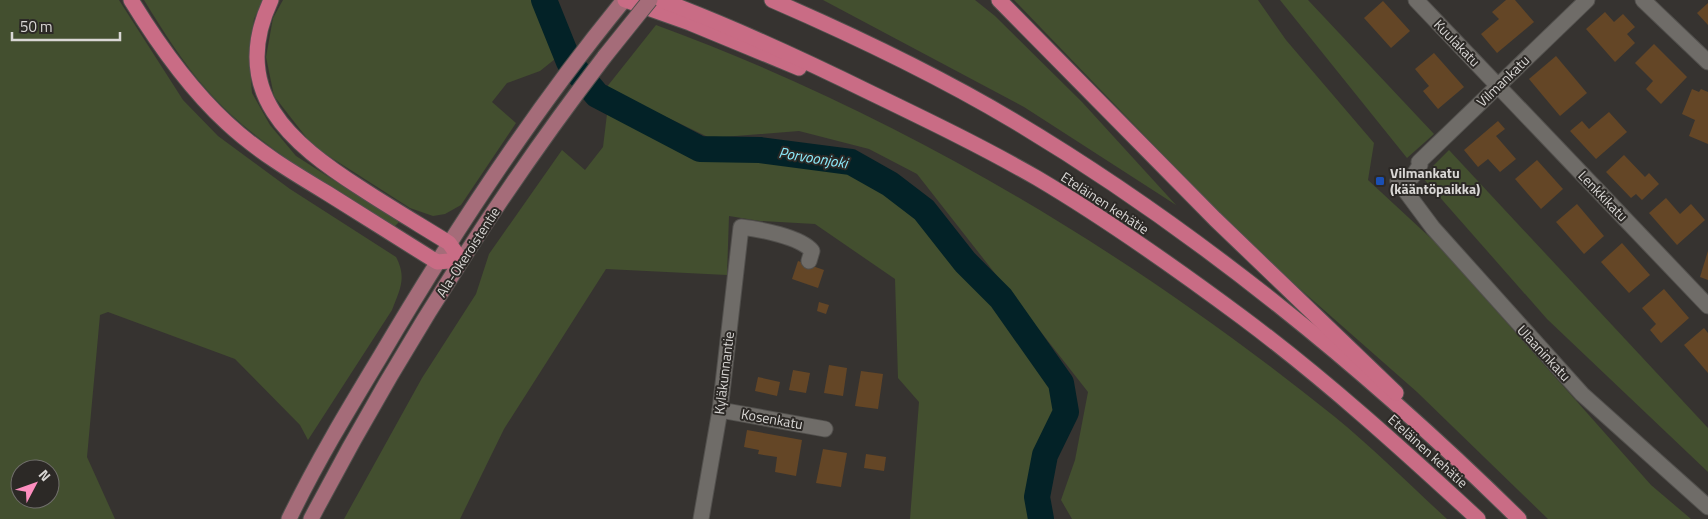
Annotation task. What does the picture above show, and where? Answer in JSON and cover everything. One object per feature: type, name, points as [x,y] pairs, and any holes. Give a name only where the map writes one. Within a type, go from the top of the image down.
[{"type":"highway","points":[[131,0],[169,57],[199,95],[227,123],[281,165],[437,262],[461,260]]},
{"type":"highway","points":[[271,0],[261,22],[257,49],[258,74],[266,98],[284,127],[308,152],[334,171],[449,243],[461,260]]},
{"type":"highway","points":[[625,0],[690,23],[943,128]]},
{"type":"highway","name":"Eteläinen kehätie","points":[[661,0],[784,50],[943,128],[1037,179],[1143,247],[1244,319],[1322,380],[1411,457],[1478,519]]},
{"type":"highway","name":"Eteläinen kehätie","points":[[772,0],[898,58],[1014,121],[1165,219],[1338,356],[1467,467],[1519,519]]},
{"type":"highway","points":[[999,0],[1215,219],[1524,519]]},
{"type":"main road","name":"Ala-Okeroistentie","points":[[289,519],[365,382],[449,243],[540,110],[625,0]]},
{"type":"main road","name":"Ala-Okeroistentie","points":[[311,519],[381,392],[461,260],[556,121],[650,0]]},
{"type":"street","name":"Kuulakatu","points":[[1416,0],[1498,86]]},
{"type":"street","name":"Vilmankatu","points":[[1398,181],[1413,176],[1420,165],[1419,162],[1587,0]]},
{"type":"street","points":[[1643,0],[1708,62]]},
{"type":"street","name":"Lenkkikatu","points":[[1498,86],[1708,306]]},
{"type":"street","name":"Ulaaninkatu","points":[[1398,181],[1439,235],[1582,394],[1708,507]]},
{"type":"street","name":"Kyläkunnantie","points":[[701,519],[720,410],[741,227],[757,229],[806,244],[812,251],[809,261]]},
{"type":"street","name":"Kosenkatu","points":[[720,410],[825,429]]},
{"type":"green space","points":[[0,0],[119,0],[183,100],[218,136],[290,189],[396,257],[401,271],[401,284],[392,310],[308,440],[300,425],[235,359],[108,312],[100,315],[87,457],[115,519],[0,519]]},
{"type":"green space","points":[[144,0],[263,0],[254,19],[249,54],[252,93],[270,125],[296,156],[399,222],[394,227],[321,181],[248,129],[198,80]]},
{"type":"green space","points":[[283,0],[533,0],[555,59],[540,71],[507,83],[492,102],[516,123],[461,205],[445,214],[433,216],[410,208],[313,146],[274,96],[266,57],[273,18]]},
{"type":"green space","points":[[823,0],[975,0],[995,16],[1082,102],[1176,205],[1024,107]]},
{"type":"green space","points":[[1014,0],[1258,0],[1286,40],[1374,143],[1368,180],[1436,243],[1651,485],[1691,519],[1548,519],[1417,392],[1248,243]]},
{"type":"green space","points":[[1280,0],[1308,0],[1434,134],[1407,158]]},
{"type":"green space","points":[[656,25],[747,61],[837,101],[925,145],[1011,193],[1095,245],[1177,299],[1335,417],[1378,454],[1447,519],[1072,519],[1061,500],[1075,460],[1088,392],[917,174],[869,149],[799,131],[710,138],[606,88]]},
{"type":"green space","points":[[607,114],[699,156],[762,159],[855,174],[892,197],[918,219],[959,267],[996,303],[1052,386],[1054,413],[1037,452],[1030,494],[1033,519],[910,519],[919,402],[898,378],[895,279],[815,224],[760,221],[729,216],[727,275],[606,269],[504,429],[460,519],[344,519],[422,378],[476,294],[489,254],[562,150],[585,170],[603,147]]},
{"type":"green space","points":[[1449,150],[1708,428],[1708,472],[1547,319],[1422,177]]},
{"type":"building","points":[[1506,0],[1515,0],[1534,22],[1497,53],[1481,34],[1499,19],[1492,12]]},
{"type":"building","points":[[1383,1],[1410,31],[1391,48],[1364,18]]},
{"type":"building","points":[[1708,3],[1708,25],[1697,13]]},
{"type":"building","points":[[1605,12],[1614,22],[1623,14],[1635,27],[1627,34],[1635,43],[1615,62],[1586,29]]},
{"type":"building","points":[[1654,44],[1687,77],[1661,104],[1646,89],[1653,81],[1635,63]]},
{"type":"building","points":[[1434,53],[1464,87],[1438,109],[1423,91],[1429,86],[1415,69]]},
{"type":"building","points":[[1556,56],[1587,93],[1560,116],[1529,79]]},
{"type":"building","points":[[1692,89],[1699,92],[1701,89],[1708,92],[1708,144],[1689,136],[1695,120],[1682,114]]},
{"type":"building","points":[[1609,112],[1627,132],[1596,159],[1570,131],[1582,121],[1589,129]]},
{"type":"building","points":[[1498,121],[1505,129],[1496,136],[1516,159],[1500,172],[1488,159],[1478,167],[1464,150]]},
{"type":"building","points":[[1624,155],[1645,177],[1649,173],[1659,184],[1642,200],[1636,194],[1631,198],[1606,172]]},
{"type":"building","points":[[1537,160],[1563,189],[1541,209],[1515,179]]},
{"type":"building","points":[[1666,198],[1680,214],[1691,204],[1705,220],[1677,245],[1649,213]]},
{"type":"building","points":[[1577,204],[1604,236],[1584,254],[1556,222]]},
{"type":"building","points":[[1622,243],[1650,275],[1629,293],[1601,262]]},
{"type":"building","points":[[1708,251],[1708,280],[1700,277]]},
{"type":"building","points":[[798,261],[824,270],[818,288],[792,279]]},
{"type":"building","points":[[1664,289],[1689,318],[1661,343],[1650,330],[1656,324],[1642,308]]},
{"type":"building","points":[[819,302],[829,305],[826,314],[817,311]]},
{"type":"building","points":[[1704,328],[1708,333],[1708,373],[1684,345]]},
{"type":"building","points":[[829,365],[847,368],[843,396],[824,393]]},
{"type":"building","points":[[793,370],[810,373],[806,393],[789,390]]},
{"type":"building","points":[[861,371],[883,374],[878,409],[855,406]]},
{"type":"building","points":[[758,377],[780,382],[777,396],[755,391]]},
{"type":"building","points":[[747,430],[802,440],[796,476],[775,472],[777,457],[758,454],[759,450],[744,447]]},
{"type":"building","points":[[823,449],[847,453],[841,487],[816,483]]},
{"type":"building","points":[[866,454],[886,457],[884,471],[864,468]]},
{"type":"waterway","name":"Porvoonjoki","points":[[544,0],[569,62],[597,95],[700,149],[760,150],[851,162],[890,184],[924,210],[965,262],[1001,298],[1061,383],[1066,412],[1045,455],[1037,497],[1041,519]]},
{"type":"place","name":"Vilmankatu (kääntöpaikka)","points":[[1380,181]]}]
